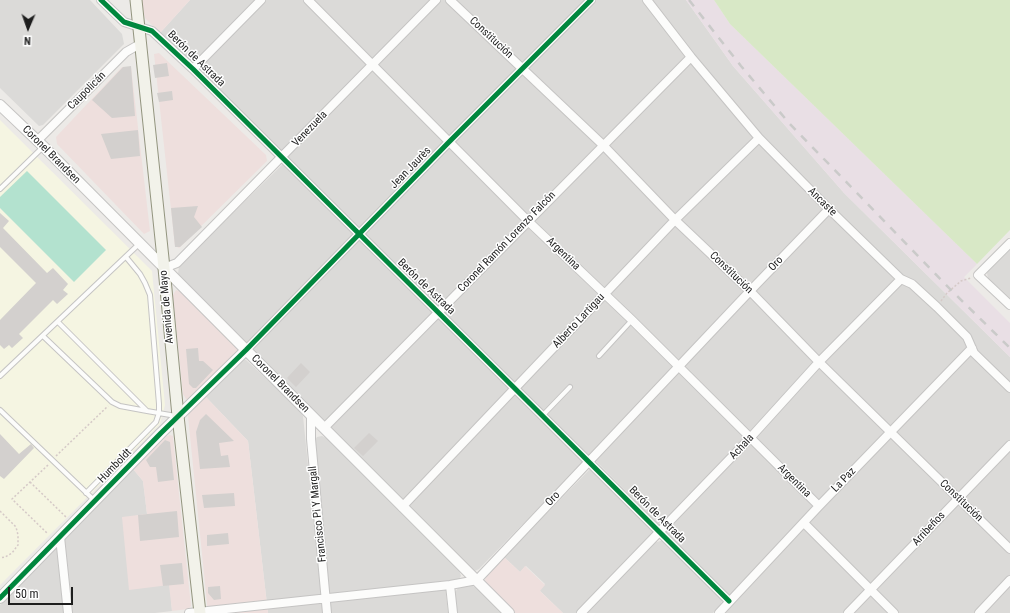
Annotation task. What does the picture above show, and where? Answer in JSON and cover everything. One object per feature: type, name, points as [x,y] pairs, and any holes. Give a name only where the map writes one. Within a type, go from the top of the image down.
[{"type":"main road","name":"Avenida de Mayo","points":[[136,0],[164,268],[196,613]]},
{"type":"street","name":"Berón de Astrada","points":[[101,0],[124,22],[152,31],[193,69],[729,601]]},
{"type":"street","points":[[193,69],[261,0]]},
{"type":"street","name":"Argentina","points":[[308,0],[528,221],[632,320],[820,506]]},
{"type":"street","name":"Venezuela","points":[[164,268],[177,263],[436,0]]},
{"type":"street","name":"Constitución","points":[[450,0],[524,69],[603,146],[675,220],[750,290],[819,362],[1010,549]]},
{"type":"street","name":"Jean Jaurès","points":[[246,350],[449,142],[524,69],[591,0]]},
{"type":"street","name":"Ancaste","points":[[647,0],[691,57],[759,138],[901,279],[912,284],[937,307],[967,337],[974,353],[1010,388]]},
{"type":"street","name":"Caupolicán","points":[[40,143],[126,52],[140,44]]},
{"type":"street","name":"Coronel Ramón Lorenzo Falcón","points":[[324,428],[691,57]]},
{"type":"street","name":"Coronel Brandsen","points":[[0,105],[40,143],[509,613]]},
{"type":"street","name":"Alberto Lartigau","points":[[402,506],[604,293],[675,220],[759,138]]},
{"type":"street","name":"Oro","points":[[476,580],[750,290],[829,209]]},
{"type":"street","points":[[1010,243],[978,275],[1010,306]]},
{"type":"street","name":"Achala","points":[[581,613],[751,437],[819,362],[901,279]]},
{"type":"street","name":"La Paz","points":[[719,613],[972,348]]},
{"type":"street","name":"Humboldt","points":[[0,598],[178,416],[246,350]]},
{"type":"street","name":"Francisco Pi Y Margall","points":[[311,415],[310,439],[327,613]]},
{"type":"street","name":"Arribeños","points":[[848,613],[1010,445]]},
{"type":"street","points":[[804,523],[894,613]]},
{"type":"street","points":[[58,539],[68,613]]},
{"type":"street","points":[[196,613],[450,585],[476,580]]},
{"type":"street","points":[[979,613],[1010,580]]},
{"type":"street","points":[[450,585],[453,613]]},
{"type":"lane","points":[[0,189],[40,143]]},
{"type":"lane","points":[[0,376],[140,243]]},
{"type":"lane","points":[[86,493],[156,422],[161,414],[150,295],[140,274],[126,257]]},
{"type":"lane","points":[[599,356],[632,320]]},
{"type":"lane","points":[[58,322],[147,411]]},
{"type":"lane","points":[[43,336],[112,402],[120,406],[178,416]]},
{"type":"lane","points":[[543,415],[570,387]]},
{"type":"lane","points":[[0,410],[95,502]]},
{"type":"path","points":[[937,307],[947,293],[961,281],[978,275]]},
{"type":"path","points":[[58,539],[12,499],[112,402]]},
{"type":"path","points":[[30,482],[73,524]]},
{"type":"path","points":[[0,511],[16,527],[18,544],[12,553],[0,558]]},
{"type":"shaded area","points":[[0,0],[90,0],[122,34],[124,44],[43,125],[39,126],[0,88]]},
{"type":"shaded area","points":[[141,0],[190,0],[160,33],[145,18]]},
{"type":"shaded area","points":[[190,0],[256,0],[198,60],[193,61],[160,33]]},
{"type":"shaded area","points":[[266,0],[686,0],[733,66],[844,193],[1010,357],[1010,613],[725,613],[734,601],[590,455],[479,569],[475,571],[472,570],[178,274],[179,266],[288,159],[198,70],[199,65]]},
{"type":"shaded area","points":[[686,0],[714,0],[730,24],[977,264],[964,277],[1010,323],[1010,357],[844,193],[733,66]]},
{"type":"shaded area","points":[[159,53],[266,155],[267,161],[179,248],[175,246],[154,54]]},
{"type":"shaded area","points":[[122,67],[131,67],[150,231],[144,234],[57,144],[56,137]]},
{"type":"shaded area","points":[[0,120],[152,271],[165,405],[160,424],[0,585]]},
{"type":"shaded area","points":[[1010,249],[1010,300],[988,279],[987,273],[988,270]]},
{"type":"shaded area","points":[[176,290],[182,292],[238,348],[237,351],[190,399],[186,399],[183,394],[173,295]]},
{"type":"shaded area","points":[[246,360],[299,409],[303,416],[323,613],[268,613],[248,441],[205,396],[240,361]]},
{"type":"shaded area","points":[[205,396],[248,441],[268,613],[208,613],[188,416],[189,412]]},
{"type":"shaded area","points":[[167,436],[173,436],[191,606],[188,609],[172,611],[169,585],[129,590],[122,517],[147,514],[143,481],[133,469]]},
{"type":"shaded area","points":[[322,436],[328,439],[459,570],[461,576],[459,579],[445,583],[448,613],[331,613],[314,441],[317,437]]},
{"type":"shaded area","points":[[133,469],[143,481],[147,514],[122,518],[170,585],[172,611],[155,613],[70,613],[64,539]]},
{"type":"shaded area","points":[[589,470],[592,470],[654,532],[577,613],[563,613],[539,590],[545,584],[526,566],[520,572],[504,557]]},
{"type":"shaded area","points":[[664,541],[723,598],[721,604],[713,613],[587,613],[654,543]]},
{"type":"shaded area","points":[[58,545],[65,613],[0,613],[0,605]]},
{"type":"shaded area","points":[[504,557],[520,572],[525,566],[545,585],[540,591],[563,613],[515,613],[486,583],[485,580],[486,576]]},
{"type":"shaded area","points":[[469,586],[476,588],[502,613],[455,613],[455,592],[458,588]]},
{"type":"green space","points":[[714,0],[1010,0],[1010,230],[977,264],[730,24]]},
{"type":"green space","points":[[27,171],[106,250],[74,282],[0,208],[0,197]]},
{"type":"building","points":[[167,63],[169,76],[155,78],[153,65]]},
{"type":"building","points":[[131,66],[135,116],[112,118],[92,100],[123,67]]},
{"type":"building","points":[[172,91],[173,100],[159,102],[157,93]]},
{"type":"building","points":[[138,130],[140,156],[111,159],[101,134]]},
{"type":"building","points":[[198,206],[194,217],[202,227],[180,247],[175,247],[171,208]]},
{"type":"building","points":[[0,213],[9,221],[3,228],[47,273],[53,268],[68,284],[63,290],[68,294],[57,304],[53,300],[19,334],[23,338],[12,348],[9,345],[4,349],[0,345],[0,320],[36,283],[0,247]]},
{"type":"building","points":[[198,348],[199,361],[203,361],[213,370],[196,388],[193,388],[189,384],[186,349]]},
{"type":"building","points":[[301,363],[310,372],[296,387],[287,378]]},
{"type":"building","points":[[206,414],[234,441],[219,443],[221,456],[228,455],[230,467],[200,469],[196,432],[200,420]]},
{"type":"building","points":[[369,433],[378,441],[363,456],[354,448]]},
{"type":"building","points":[[0,434],[19,454],[31,444],[34,448],[4,479],[0,476]]},
{"type":"building","points":[[165,440],[170,442],[174,480],[158,482],[156,467],[150,467],[146,460]]},
{"type":"building","points":[[234,493],[235,506],[204,508],[202,495]]},
{"type":"building","points":[[177,511],[179,537],[140,541],[138,515]]},
{"type":"building","points":[[228,533],[229,544],[207,546],[207,535]]},
{"type":"building","points":[[182,563],[184,584],[163,586],[160,565]]},
{"type":"building","points":[[220,586],[221,599],[214,600],[208,593],[208,587]]},
{"type":"railway","points":[[689,0],[741,66],[789,123],[951,290],[1010,348]]},
{"type":"cycle path","points":[[101,0],[124,22],[152,31],[193,69],[729,601]]},
{"type":"cycle path","points":[[0,598],[161,433],[246,350],[449,142],[591,0]]}]
